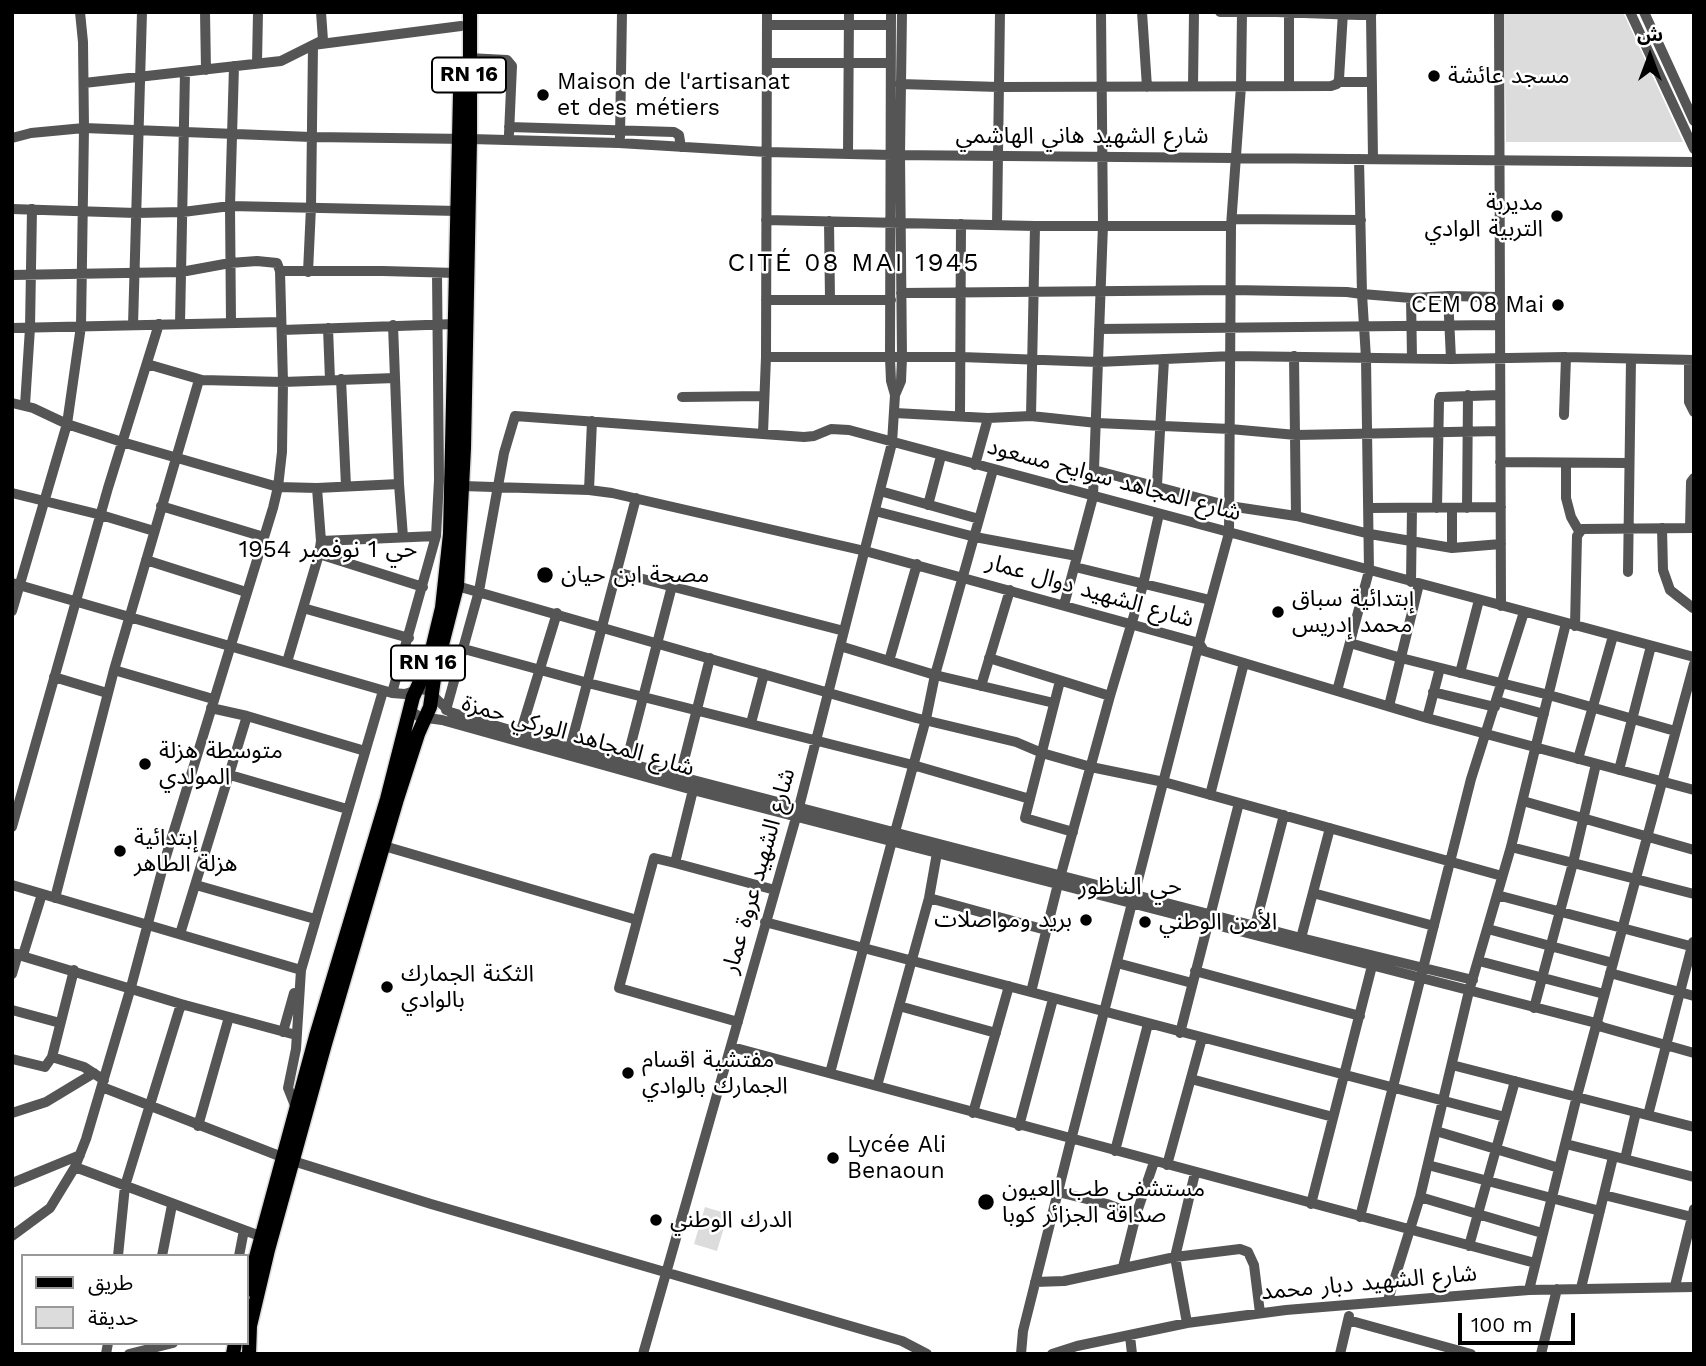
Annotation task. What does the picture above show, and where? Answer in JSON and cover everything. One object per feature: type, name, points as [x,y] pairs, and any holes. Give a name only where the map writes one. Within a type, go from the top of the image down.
[{"type":"main road","name":"RN 16","points":[[248,1286],[260,1236],[325,1044],[418,734],[426,717],[457,586],[462,486],[464,169],[470,12]]},
{"type":"main road","name":"RN 16","points":[[461,19],[465,139]]},
{"type":"main road","name":"RN 16","points":[[249,1354],[250,1326],[288,1159],[296,1108],[411,709],[398,692],[429,662],[446,583],[450,534],[458,211],[464,169]]},
{"type":"street","points":[[12,611],[16,584],[45,501],[67,424],[81,326],[84,83],[80,12]]},
{"type":"street","points":[[133,325],[142,12]]},
{"type":"street","points":[[205,12],[206,70]]},
{"type":"street","points":[[257,63],[258,12]]},
{"type":"street","points":[[84,83],[281,61],[323,40],[321,12]]},
{"type":"street","points":[[619,144],[622,12]]},
{"type":"street","points":[[763,433],[766,357],[767,12]]},
{"type":"street","points":[[808,12],[808,25]]},
{"type":"street","points":[[848,154],[849,12]]},
{"type":"street","name":"شارع الشهيد عروة عمار","points":[[643,1354],[798,811],[892,443],[895,396],[901,381],[896,358],[891,300],[895,155],[890,63],[891,12]]},
{"type":"street","name":"شارع الشهيد عروة عمار","points":[[895,155],[902,12]]},
{"type":"street","points":[[998,225],[1000,12]]},
{"type":"street","points":[[1064,605],[1093,497],[1103,225],[1101,12]]},
{"type":"street","points":[[1142,12],[1147,87]]},
{"type":"street","points":[[1193,86],[1194,12]]},
{"type":"street","points":[[1220,12],[1372,14],[1373,159]]},
{"type":"street","points":[[1499,12],[1501,606]]},
{"type":"street","points":[[1630,12],[1694,149]]},
{"type":"street","points":[[1644,12],[1692,113]]},
{"type":"street","points":[[1023,1331],[1011,1353],[1019,1354],[1071,1140],[1229,533],[1231,222],[1241,86],[1242,13]]},
{"type":"street","points":[[1289,13],[1289,86]]},
{"type":"street","points":[[1338,82],[1343,13]]},
{"type":"street","points":[[313,45],[461,19]]},
{"type":"street","points":[[767,25],[891,25]]},
{"type":"street","points":[[308,272],[313,45]]},
{"type":"street","points":[[468,58],[507,60],[512,66],[509,140]]},
{"type":"street","points":[[768,63],[890,63]]},
{"type":"street","points":[[231,323],[230,206],[234,66]]},
{"type":"street","points":[[180,324],[185,72]]},
{"type":"street","points":[[900,84],[1147,87],[1331,86],[1338,82],[1372,82]]},
{"type":"street","points":[[509,127],[674,132],[679,135],[681,147]]},
{"type":"street","name":"شارع الشهيد هاني الهاشمي","points":[[12,138],[31,133],[84,128],[311,137],[509,140],[895,155],[1694,162]]},
{"type":"street","points":[[1336,691],[1369,571],[1366,358],[1359,159]]},
{"type":"street","points":[[12,209],[136,213],[183,212],[230,206],[458,211]]},
{"type":"street","points":[[25,405],[30,327],[32,209]]},
{"type":"street","points":[[766,220],[1035,226],[1360,220]]},
{"type":"street","points":[[829,221],[830,300]]},
{"type":"street","name":"شارع الشهيد عروة عمار","points":[[895,222],[901,293],[896,358]]},
{"type":"street","points":[[960,416],[961,224]]},
{"type":"street","points":[[1031,416],[1035,226]]},
{"type":"street","points":[[12,275],[181,272],[230,263],[272,261],[277,263],[280,271],[283,382],[282,452],[278,487],[164,863],[131,987],[100,1080],[80,1155],[50,1208],[12,1236]]},
{"type":"street","points":[[280,271],[457,273]]},
{"type":"street","points":[[283,1032],[365,751],[398,692],[436,536],[439,480],[437,273]]},
{"type":"street","points":[[901,293],[1231,290],[1347,292],[1411,298],[1499,297]]},
{"type":"street","points":[[1448,296],[1451,359]]},
{"type":"street","points":[[1411,298],[1412,358]]},
{"type":"street","points":[[766,300],[891,300]]},
{"type":"street","points":[[12,328],[231,323],[328,328],[455,324]]},
{"type":"street","points":[[12,827],[122,442],[159,324]]},
{"type":"street","points":[[393,325],[403,537]]},
{"type":"street","points":[[1099,328],[1499,325]]},
{"type":"street","points":[[328,328],[346,486]]},
{"type":"street","points":[[766,357],[1033,358],[1098,362],[1232,356],[1692,360],[1689,402],[1694,412]]},
{"type":"street","points":[[1294,356],[1296,516]]},
{"type":"street","points":[[1564,415],[1566,357]]},
{"type":"street","points":[[1157,485],[1164,359]]},
{"type":"street","points":[[1628,572],[1631,359]]},
{"type":"street","points":[[147,364],[199,380],[283,382],[395,378]]},
{"type":"street","points":[[55,898],[107,693],[199,380]]},
{"type":"street","points":[[1437,508],[1440,397],[1500,395]]},
{"type":"street","points":[[682,397],[764,396]]},
{"type":"street","points":[[1467,508],[1468,396]]},
{"type":"street","points":[[12,403],[25,405],[67,424],[122,442],[278,487],[399,484]]},
{"type":"street","points":[[895,413],[988,418],[1031,416],[1097,423],[1296,435],[1500,431]]},
{"type":"street","name":"شارع المجاهد سوايح مسعود","points":[[499,486],[504,453],[515,416],[804,437],[836,429],[1694,657]]},
{"type":"street","points":[[975,465],[988,418]]},
{"type":"street","points":[[589,490],[592,421]]},
{"type":"street","points":[[928,505],[941,456]]},
{"type":"street","points":[[1500,463],[1629,463]]},
{"type":"street","points":[[1388,1300],[1420,1196],[1471,986],[1570,625],[1579,531],[1571,517],[1566,498],[1566,463]]},
{"type":"street","points":[[830,1073],[926,719],[935,675],[993,470]]},
{"type":"street","points":[[1094,470],[1229,506],[1296,516],[1370,534],[1452,548],[1501,544]]},
{"type":"street","points":[[1579,531],[1587,527],[1692,528],[1691,482],[1694,478]]},
{"type":"street","name":"شارع الشهيد دوال عمار","points":[[462,486],[589,490],[636,498],[864,551],[1199,643],[1204,650],[1427,718],[1694,790]]},
{"type":"street","points":[[446,710],[479,591],[499,486]]},
{"type":"street","points":[[287,662],[319,554],[321,541],[317,488]]},
{"type":"street","points":[[880,491],[979,519]]},
{"type":"street","points":[[12,493],[154,531]]},
{"type":"street","points":[[570,748],[636,498]]},
{"type":"street","points":[[161,506],[264,537]]},
{"type":"street","points":[[1368,508],[1501,507]]},
{"type":"street","points":[[1388,706],[1401,658],[1415,583],[1412,508]]},
{"type":"street","points":[[1452,508],[1452,548]]},
{"type":"street","points":[[875,511],[1076,562],[1143,585],[1210,600]]},
{"type":"street","points":[[1031,992],[1059,879],[1143,585],[1159,514]]},
{"type":"street","points":[[1662,528],[1663,570],[1670,590],[1693,608]]},
{"type":"street","points":[[321,541],[436,536]]},
{"type":"street","points":[[319,554],[423,587]]},
{"type":"street","points":[[146,560],[246,592]]},
{"type":"street","points":[[889,661],[916,564]]},
{"type":"street","points":[[616,572],[844,631]]},
{"type":"street","name":"شارع المجاهد الوركي حمزة","points":[[16,584],[398,692],[424,689],[432,693],[446,710],[570,748],[680,776],[798,811],[1471,986],[1534,1008],[1596,1023],[1694,1053]]},
{"type":"street","points":[[457,586],[828,693],[1016,742],[1042,753],[1091,767],[1164,782],[1502,876]]},
{"type":"street","points":[[626,763],[672,586]]},
{"type":"street","points":[[981,686],[1010,590]]},
{"type":"street","points":[[1460,673],[1479,600]]},
{"type":"street","points":[[303,608],[409,638]]},
{"type":"street","points":[[1360,1217],[1471,779],[1524,612]]},
{"type":"street","points":[[520,734],[556,613]]},
{"type":"street","points":[[1578,759],[1613,636]]},
{"type":"street","points":[[1350,643],[1675,731]]},
{"type":"street","points":[[840,646],[935,675],[1054,703]]},
{"type":"street","points":[[1619,770],[1651,646]]},
{"type":"street","points":[[464,649],[913,765],[1030,799]]},
{"type":"street","points":[[680,776],[710,658]]},
{"type":"street","points":[[989,658],[1110,696]]},
{"type":"street","points":[[1210,795],[1244,663]]},
{"type":"street","points":[[1529,1290],[1596,1023],[1694,664]]},
{"type":"street","points":[[1427,718],[1440,668]]},
{"type":"street","points":[[114,670],[247,716],[365,751]]},
{"type":"street","points":[[751,723],[764,674]]},
{"type":"street","points":[[54,677],[107,693]]},
{"type":"street","points":[[1060,681],[1025,818],[1073,832]]},
{"type":"street","points":[[1433,692],[1544,714]]},
{"type":"street","name":"شارع المجاهد الوركي حمزة","points":[[411,709],[417,716],[693,790],[798,811]]},
{"type":"street","points":[[180,933],[247,716]]},
{"type":"street","points":[[1534,1008],[1596,764]]},
{"type":"street","points":[[230,775],[347,810]]},
{"type":"street","points":[[675,863],[693,790]]},
{"type":"street","points":[[1523,801],[1694,850]]},
{"type":"street","points":[[1180,1032],[1239,803]]},
{"type":"street","points":[[1255,926],[1284,815]]},
{"type":"street","points":[[1301,938],[1330,828]]},
{"type":"street","name":"شارع المجاهد الوركي حمزة","points":[[894,836],[937,853],[1059,879]]},
{"type":"street","points":[[384,846],[637,920]]},
{"type":"street","points":[[1511,847],[1694,894]]},
{"type":"street","points":[[877,1086],[929,898],[937,853]]},
{"type":"street","points":[[738,1022],[619,988],[654,858],[775,890]]},
{"type":"street","points":[[12,885],[180,933],[300,973]]},
{"type":"street","points":[[196,885],[315,919]]},
{"type":"street","points":[[1313,893],[1434,926]]},
{"type":"street","points":[[12,974],[42,894]]},
{"type":"street","points":[[1497,895],[1693,944],[1648,1115]]},
{"type":"street","points":[[929,898],[1046,929]]},
{"type":"street","name":"شارع المجاهد الوركي حمزة","points":[[1209,918],[1301,938],[1373,961]]},
{"type":"street","points":[[765,922],[1505,1117]]},
{"type":"street","points":[[1488,929],[1550,946],[1694,996]]},
{"type":"street","points":[[18,954],[181,1004],[296,1035]]},
{"type":"street","points":[[1311,1204],[1373,961]]},
{"type":"street","points":[[1479,961],[1604,994]]},
{"type":"street","points":[[1117,963],[1192,983]]},
{"type":"street","points":[[12,1059],[45,1066],[52,1057],[74,970]]},
{"type":"street","points":[[1195,971],[1360,1016]]},
{"type":"street","points":[[296,1108],[288,1088],[295,1059],[300,973]]},
{"type":"street","points":[[973,1113],[1009,986]]},
{"type":"street","points":[[1019,1126],[1053,999]]},
{"type":"street","points":[[118,1254],[125,1186],[181,1004]]},
{"type":"street","points":[[899,1006],[996,1033]]},
{"type":"street","points":[[12,1010],[61,1023]]},
{"type":"street","points":[[198,1126],[229,1017]]},
{"type":"street","points":[[1115,1151],[1148,1024]]},
{"type":"street","points":[[1167,1165],[1202,1038]]},
{"type":"street","points":[[732,1047],[1535,1264]]},
{"type":"street","points":[[52,1057],[198,1126],[288,1159],[431,1205],[902,1341],[927,1354]]},
{"type":"street","points":[[1452,1066],[1694,1127]]},
{"type":"street","points":[[1191,1079],[1333,1117]]},
{"type":"street","points":[[12,1113],[100,1080]]},
{"type":"street","points":[[1469,1246],[1515,1081]]},
{"type":"street","points":[[1625,1159],[1636,1112]]},
{"type":"street","points":[[1436,1132],[1559,1168]]},
{"type":"street","points":[[1566,1144],[1694,1177]]},
{"type":"street","points":[[12,1183],[80,1155]]},
{"type":"street","points":[[1581,1288],[1614,1157]]},
{"type":"street","points":[[1123,1267],[1136,1215],[1154,1162]]},
{"type":"street","points":[[1428,1165],[1600,1212]]},
{"type":"street","points":[[75,1167],[260,1236]]},
{"type":"street","points":[[1187,1323],[1175,1256],[1195,1173]]},
{"type":"street","points":[[1058,1192],[1107,1204],[1136,1215]]},
{"type":"street","points":[[1604,1195],[1693,1213],[1675,1286]]},
{"type":"street","points":[[1420,1196],[1542,1233]]},
{"type":"street","points":[[162,1254],[172,1205]]},
{"type":"street","points":[[239,1254],[244,1230]]},
{"type":"street","points":[[1035,1282],[1064,1281],[1175,1256],[1240,1249],[1248,1252],[1254,1265],[1260,1313]]},
{"type":"street","name":"شارع الشهيد دبار محمد","points":[[1052,1354],[1077,1346],[1187,1323],[1260,1313],[1529,1290],[1694,1287]]},
{"type":"street","points":[[1541,1354],[1557,1289]]},
{"type":"street","points":[[1340,1354],[1352,1304]]},
{"type":"street","points":[[1348,1320],[1471,1354]]},
{"type":"street","points":[[1130,1336],[1132,1354]]},
{"type":"street","points":[[129,1354],[165,1345]]},
{"type":"green space","points":[[1504,12],[1623,12],[1683,142],[1506,142]]},
{"type":"green space","points":[[705,1207],[728,1214],[717,1251],[694,1244]]},
{"type":"place","name":"مسجد عائشة","points":[[1434,76]]},
{"type":"place","name":"Maison de l'artisanat et des métiers","points":[[543,95]]},
{"type":"place","name":"مديربة التربية الوادي","points":[[1557,216]]},
{"type":"place","name":"CEM 08 Mai","points":[[1558,305]]},
{"type":"place","name":"مصحة ابن حيان","points":[[545,575]]},
{"type":"place","name":"إبتدائية سباق محمد إدريس","points":[[1278,612]]},
{"type":"place","name":"متوسطة هزلة المولدي","points":[[145,764]]},
{"type":"place","name":"إبتدائية هزلة الطاهر","points":[[120,851]]},
{"type":"place","name":"بريد ومواصلات","points":[[1086,920]]},
{"type":"place","name":"الأمن الوطني","points":[[1145,922]]},
{"type":"place","name":"الثكنة الجمارك بالوادي","points":[[387,987]]},
{"type":"place","name":"مفتشية اقسام الجمارك بالوادي","points":[[628,1073]]},
{"type":"place","name":"Lycée Ali Benaoun","points":[[833,1158]]},
{"type":"place","name":"مستشفى طب العيون صداقة الجزائر كوبا","points":[[986,1202]]},
{"type":"place","name":"الدرك الوطني","points":[[656,1220]]},
{"type":"district","name":"CITÉ 08 MAI 1945","points":[[854,263]]},
{"type":"district","name":"حي 1 نوفمبر 1954","points":[[328,550]]},
{"type":"district","name":"حي الناظور","points":[[1130,887]]}]
